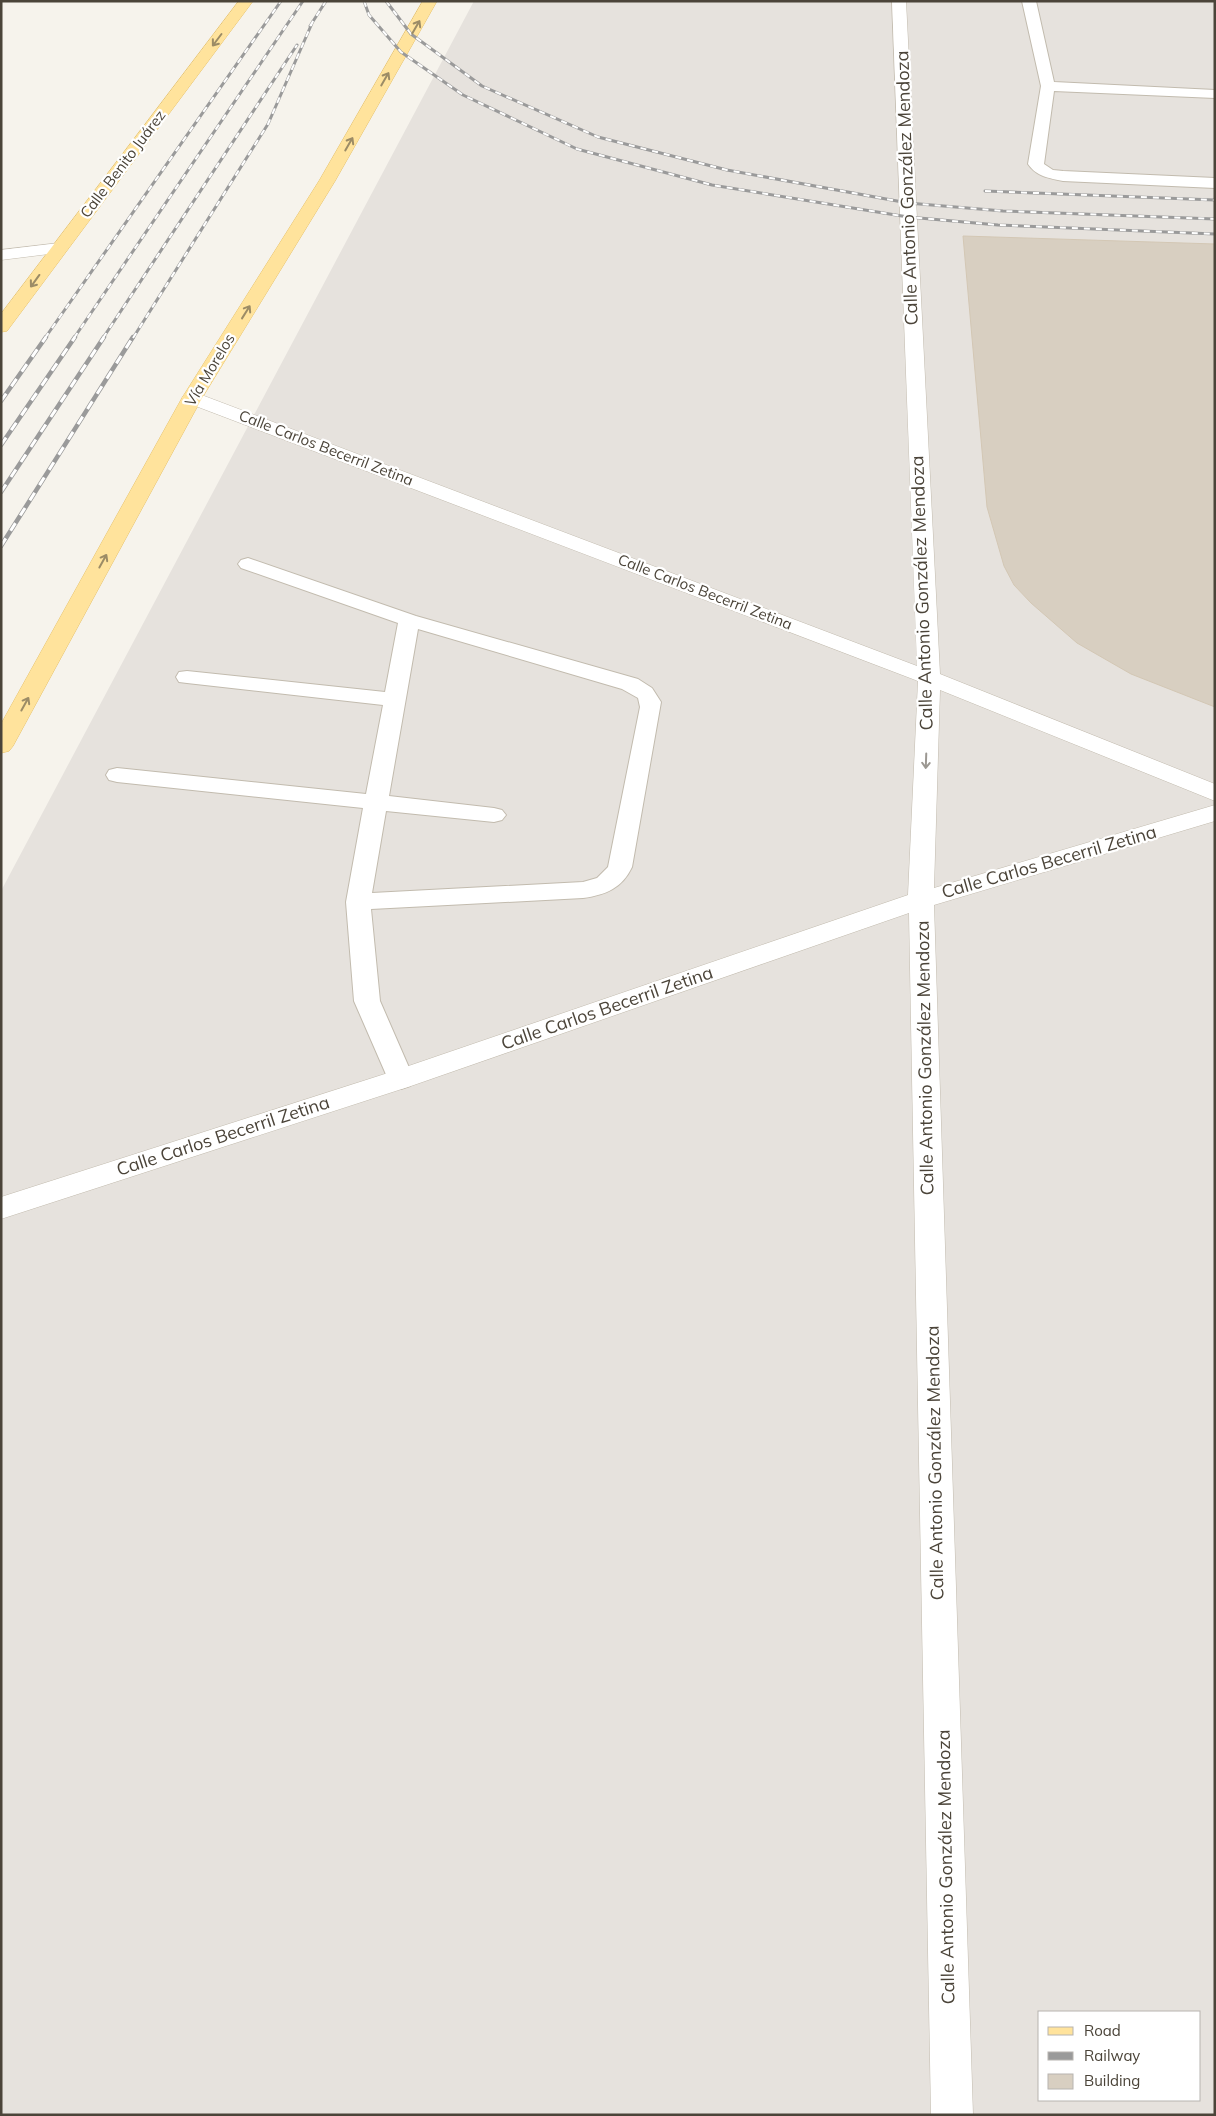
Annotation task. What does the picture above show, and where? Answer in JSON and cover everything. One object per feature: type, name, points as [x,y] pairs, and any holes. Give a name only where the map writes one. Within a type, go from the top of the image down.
[{"type":"main road","name":"Calle Benito Juárez","points":[[1,327],[246,1]]},
{"type":"main road","name":"Vía Morelos","points":[[1,746],[192,398],[327,181],[430,1]]},
{"type":"street","name":"Calle Antonio González Mendoza","points":[[899,1],[928,678],[921,900],[952,2115]]},
{"type":"street","points":[[1,255],[59,248]]},
{"type":"street","name":"Calle Carlos Becerril Zetina","points":[[192,398],[928,678],[1215,793]]},
{"type":"street","name":"Calle Carlos Becerril Zetina","points":[[1,1208],[401,1078],[921,900],[1215,813]]},
{"type":"lane","points":[[1029,1],[1048,86],[1036,164],[1044,172],[1063,176],[1215,183]]},
{"type":"lane","points":[[1048,86],[1215,94]]},
{"type":"lane","points":[[248,564],[409,620],[630,684],[647,693],[651,707],[620,867],[617,876],[608,883],[597,888],[583,890],[358,902]]},
{"type":"lane","points":[[401,1078],[367,1001],[358,902],[409,620]]},
{"type":"lane","points":[[187,676],[395,700]]},
{"type":"lane","points":[[117,775],[376,804],[494,814]]},
{"type":"shaded area","points":[[474,1],[1215,1],[1215,2115],[1,2115],[1,891]]},
{"type":"building","points":[[963,236],[1215,244],[1215,707],[1131,674],[1077,643],[1031,603],[1014,585],[1004,566],[987,507]]},
{"type":"railway","points":[[45,338],[281,1]]},
{"type":"railway","points":[[74,338],[303,1]]},
{"type":"railway","points":[[313,22],[326,1]]},
{"type":"railway","points":[[364,1],[369,15],[401,52],[463,95],[577,149],[712,185],[908,217],[998,225],[1215,234]]},
{"type":"railway","points":[[386,1],[411,34],[482,86],[598,137],[727,170],[908,203],[1003,211],[1215,219]]},
{"type":"railway","points":[[133,338],[268,124],[313,22]]},
{"type":"railway","points":[[310,26],[313,22]]},
{"type":"railway","points":[[103,338],[297,45]]},
{"type":"railway","points":[[985,191],[1215,200]]},
{"type":"railway","points":[[1,401],[46,337]]},
{"type":"railway","points":[[1,445],[75,337]]},
{"type":"railway","points":[[1,492],[104,337]]},
{"type":"railway","points":[[1,546],[133,337]]}]
